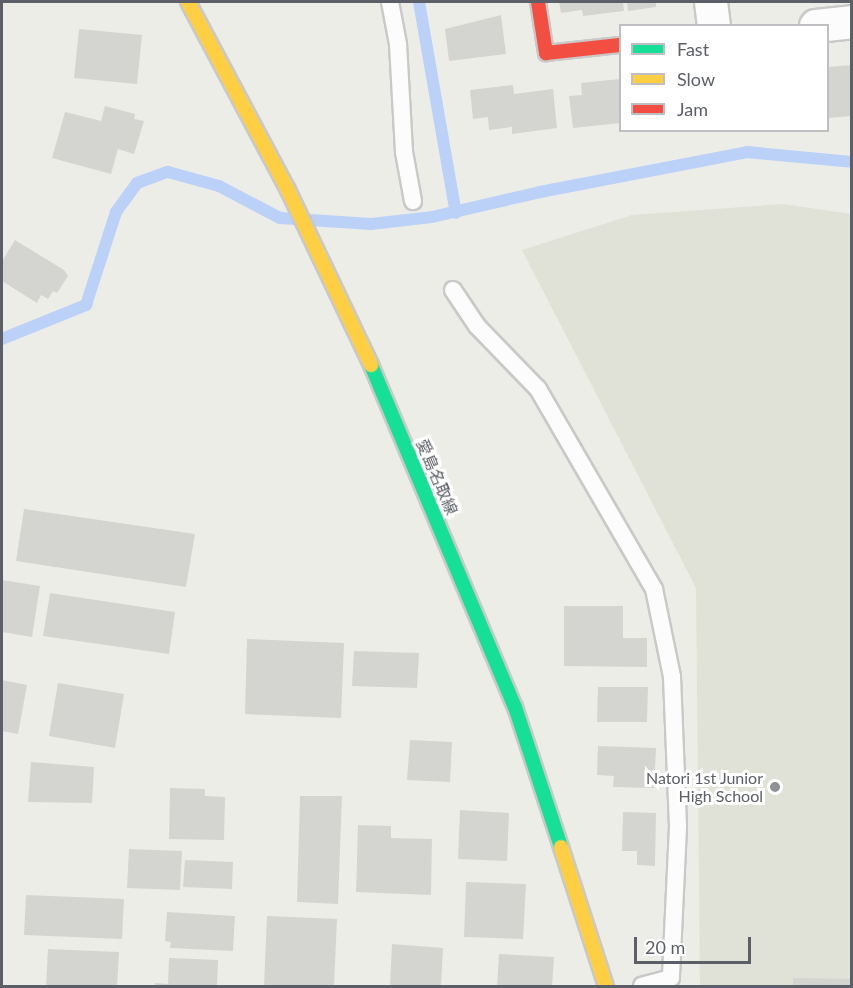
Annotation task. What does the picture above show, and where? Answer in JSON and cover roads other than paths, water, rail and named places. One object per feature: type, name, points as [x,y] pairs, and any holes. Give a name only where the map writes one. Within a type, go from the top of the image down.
[{"type":"main road","name":"愛島名取線","points":[[189,2],[288,189],[392,410],[515,707],[606,987]]},
{"type":"main road","points":[[538,2],[546,53],[619,45]]},
{"type":"street","points":[[711,2],[714,24]]},
{"type":"street","points":[[829,25],[852,22]]},
{"type":"lane","points":[[390,2],[398,44],[404,152],[413,201]]},
{"type":"lane","points":[[453,290],[477,326],[538,389],[654,589],[672,677],[677,861],[671,978],[642,987]]},
{"type":"waterway","points":[[419,2],[456,213]]},
{"type":"waterway","points":[[2,339],[86,305],[116,212],[137,183],[168,172],[219,186],[280,218],[371,224],[432,217],[540,192],[747,152],[852,162]]},
{"type":"place","name":"Natori 1st Junior High School","points":[[775,787]]}]
